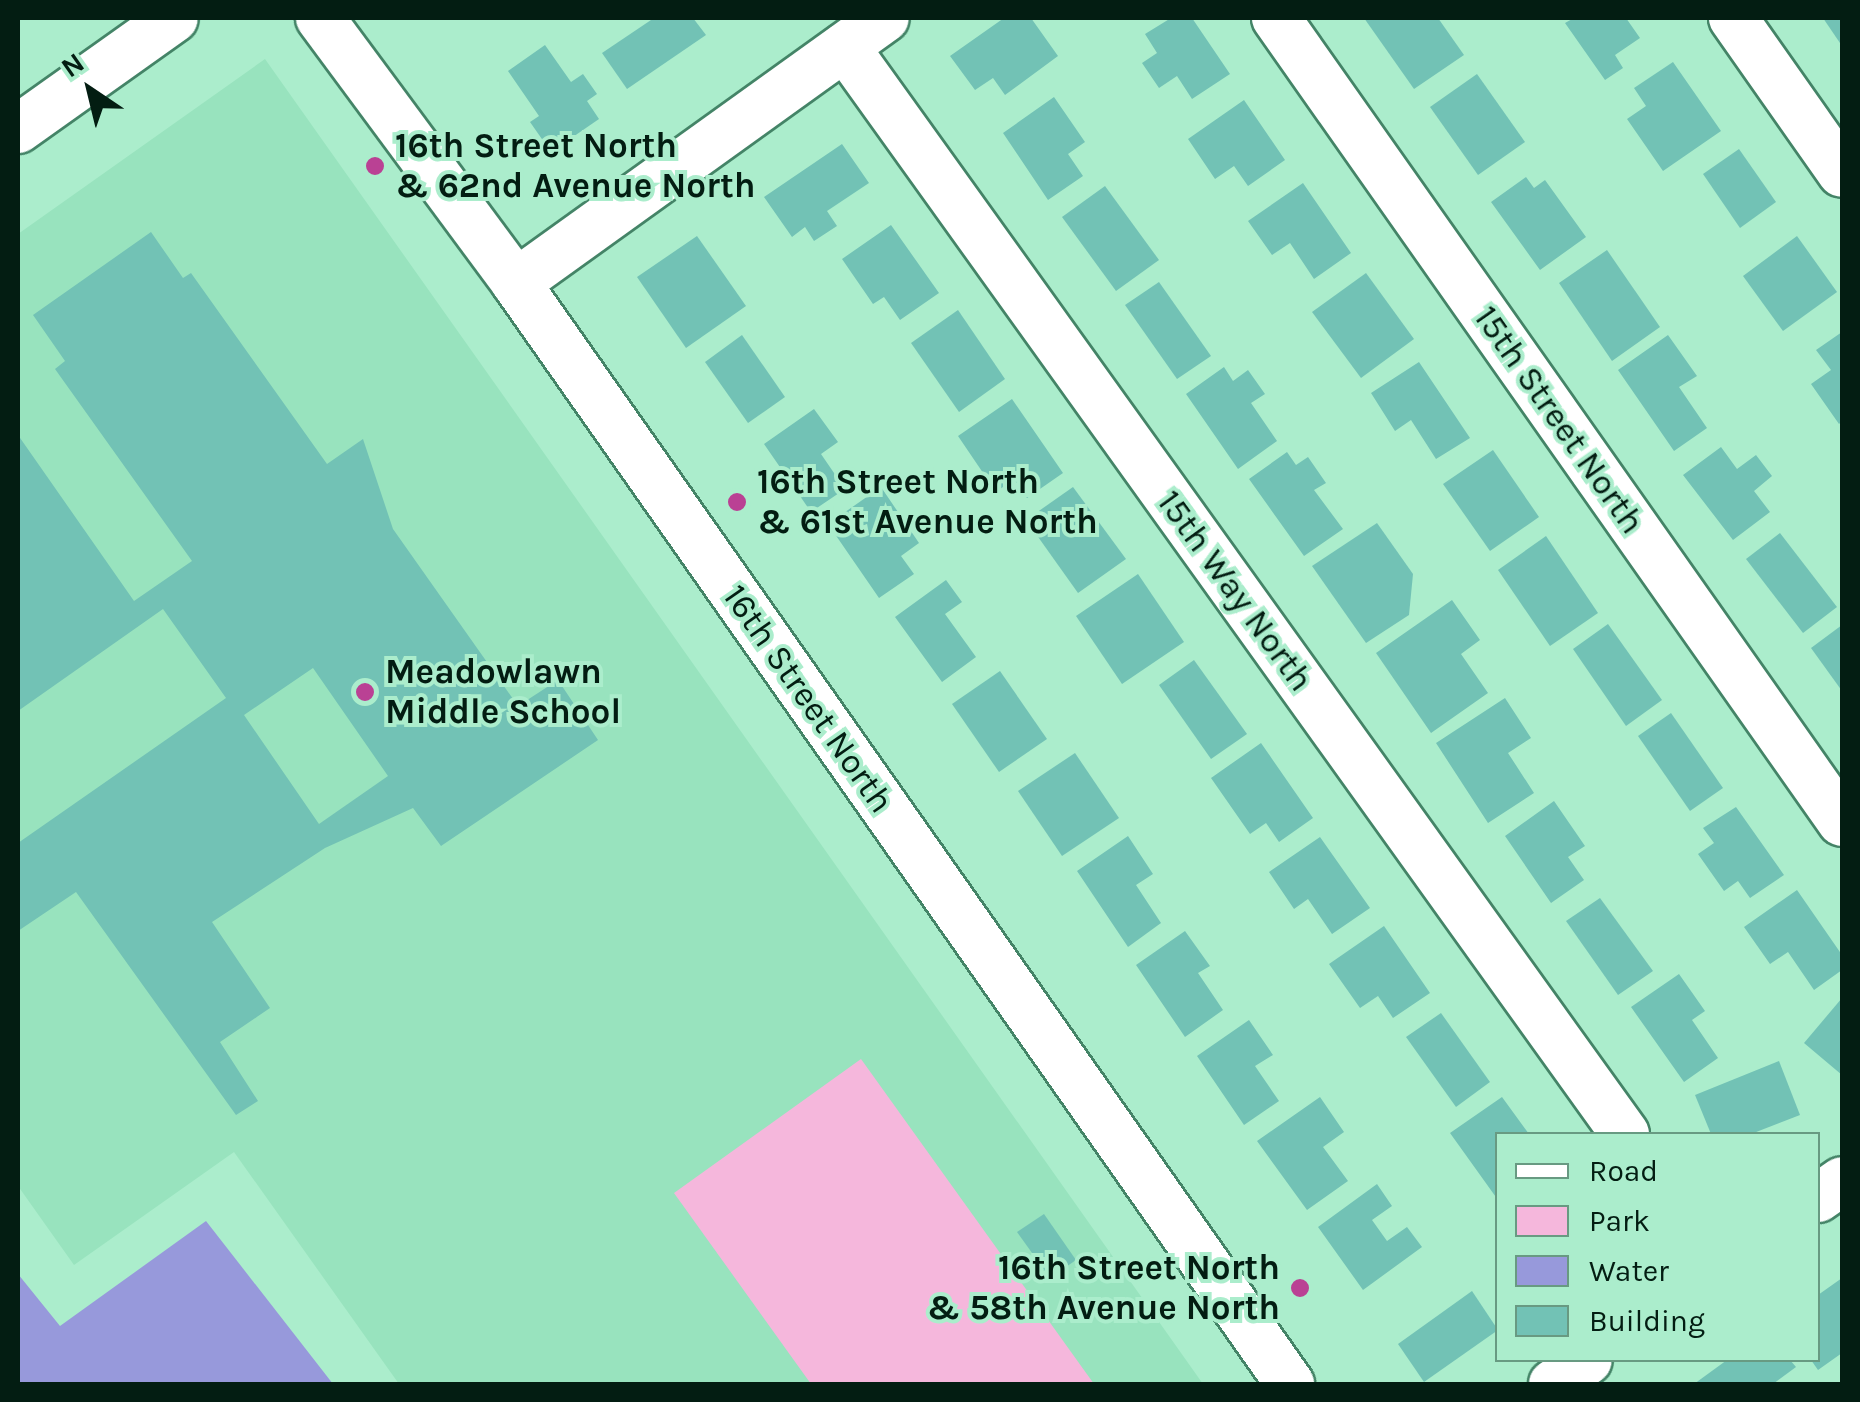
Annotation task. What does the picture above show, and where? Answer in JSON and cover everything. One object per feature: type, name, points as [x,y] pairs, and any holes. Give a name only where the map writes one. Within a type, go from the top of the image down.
[{"type":"street","points":[[18,129],[174,18]]},
{"type":"street","name":"16th Street North","points":[[320,18],[516,283],[1290,1384]]},
{"type":"street","points":[[516,283],[886,18]]},
{"type":"street","name":"15th Street North","points":[[1276,18],[1842,822]]},
{"type":"street","points":[[1733,18],[1842,173]]},
{"type":"street","name":"15th Way North","points":[[845,47],[1624,1132]]},
{"type":"street","points":[[1820,1197],[1842,1181]]},
{"type":"street","points":[[1553,1384],[1585,1362]]},
{"type":"shaded area","name":"Meadowlawn Middle School","points":[[265,59],[1203,1384],[399,1384],[234,1152],[74,1265],[18,1186],[18,234]]},
{"type":"green space","points":[[861,1059],[1094,1384],[811,1384],[674,1193]]},
{"type":"water","points":[[206,1221],[333,1384],[18,1384],[18,1274],[60,1326]]},
{"type":"building","points":[[654,18],[693,18],[706,35],[627,89],[602,53]]},
{"type":"building","points":[[1004,18],[1031,18],[1058,56],[1005,95],[993,78],[975,90],[950,56]]},
{"type":"building","points":[[1171,18],[1192,18],[1230,74],[1192,99],[1177,76],[1159,88],[1142,63],[1157,53],[1145,34]]},
{"type":"building","points":[[1364,18],[1438,18],[1464,55],[1414,89]]},
{"type":"building","points":[[1574,18],[1626,18],[1640,38],[1615,55],[1623,68],[1605,80],[1565,23]]},
{"type":"building","points":[[1823,18],[1842,18],[1842,46]]},
{"type":"building","points":[[545,45],[571,82],[583,74],[597,94],[587,101],[599,119],[551,152],[530,122],[539,116],[508,71]]},
{"type":"building","points":[[1673,62],[1721,131],[1663,171],[1627,119],[1646,106],[1634,88]]},
{"type":"building","points":[[1477,74],[1525,142],[1478,175],[1430,107]]},
{"type":"building","points":[[1054,97],[1085,142],[1068,154],[1083,176],[1048,200],[1003,133]]},
{"type":"building","points":[[1244,100],[1285,160],[1248,186],[1234,166],[1215,179],[1188,139]]},
{"type":"building","points":[[842,144],[869,183],[827,211],[837,226],[814,241],[805,227],[792,237],[764,197]]},
{"type":"building","points":[[1739,149],[1776,202],[1740,228],[1703,174]]},
{"type":"building","points":[[1526,177],[1534,188],[1545,180],[1586,237],[1540,270],[1491,202]]},
{"type":"building","points":[[1303,183],[1351,253],[1314,279],[1290,243],[1272,255],[1248,221]]},
{"type":"building","points":[[1105,186],[1159,260],[1116,291],[1062,217]]},
{"type":"building","points":[[891,225],[939,293],[900,320],[884,297],[873,304],[842,259]]},
{"type":"building","points":[[151,232],[183,278],[191,273],[327,464],[363,439],[393,529],[518,706],[558,680],[598,740],[441,846],[413,808],[325,848],[212,922],[270,1008],[220,1042],[258,1101],[236,1115],[76,892],[18,931],[18,843],[226,698],[163,609],[18,711],[18,435],[134,601],[192,561],[55,369],[65,361],[33,315]],"holes":[[[313,668],[388,776],[319,824],[244,715]]]},
{"type":"building","points":[[697,236],[746,306],[686,348],[637,277]]},
{"type":"building","points":[[1797,236],[1837,292],[1783,331],[1743,276]]},
{"type":"building","points":[[1607,250],[1660,327],[1612,361],[1559,283]]},
{"type":"building","points":[[1366,273],[1414,339],[1361,378],[1312,312]]},
{"type":"building","points":[[1159,282],[1211,356],[1177,379],[1125,305]]},
{"type":"building","points":[[958,310],[1005,379],[959,412],[911,343]]},
{"type":"building","points":[[1842,332],[1839,424],[1811,384],[1831,370],[1816,350]]},
{"type":"building","points":[[742,335],[785,397],[748,423],[705,362]]},
{"type":"building","points":[[1668,335],[1697,376],[1679,387],[1707,428],[1674,451],[1618,370]]},
{"type":"building","points":[[1419,362],[1470,438],[1436,459],[1411,420],[1395,431],[1371,393]]},
{"type":"building","points":[[1224,367],[1233,381],[1248,370],[1265,394],[1251,403],[1277,441],[1238,469],[1186,394]]},
{"type":"building","points":[[1012,399],[1063,473],[1027,498],[1014,479],[996,492],[958,436]]},
{"type":"building","points":[[814,409],[838,442],[821,454],[845,489],[811,512],[764,444]]},
{"type":"building","points":[[1721,447],[1737,469],[1756,455],[1772,476],[1754,491],[1770,512],[1733,540],[1683,475]]},
{"type":"building","points":[[1493,450],[1539,517],[1490,551],[1443,484]]},
{"type":"building","points":[[1287,452],[1296,465],[1308,457],[1326,483],[1314,490],[1343,529],[1304,556],[1249,479]]},
{"type":"building","points":[[881,487],[919,543],[901,556],[914,574],[879,598],[828,524]]},
{"type":"building","points":[[1073,487],[1126,559],[1078,593],[1026,520]]},
{"type":"building","points":[[1377,523],[1413,574],[1409,615],[1366,643],[1312,566]]},
{"type":"building","points":[[1780,533],[1837,607],[1803,633],[1746,559]]},
{"type":"building","points":[[1546,536],[1598,613],[1550,646],[1498,570]]},
{"type":"building","points":[[1138,574],[1184,642],[1122,684],[1076,616]]},
{"type":"building","points":[[946,580],[962,602],[945,614],[976,657],[942,682],[895,617]]},
{"type":"building","points":[[1452,600],[1480,640],[1461,654],[1488,693],[1431,733],[1376,653]]},
{"type":"building","points":[[1608,624],[1662,700],[1626,726],[1573,649]]},
{"type":"building","points":[[1842,625],[1842,691],[1811,648]]},
{"type":"building","points":[[1194,660],[1247,734],[1211,759],[1159,685]]},
{"type":"building","points":[[1000,671],[1047,739],[999,772],[952,704]]},
{"type":"building","points":[[1505,698],[1531,738],[1508,753],[1534,793],[1488,823],[1436,743]]},
{"type":"building","points":[[1671,713],[1723,788],[1690,811],[1638,736]]},
{"type":"building","points":[[1261,743],[1313,818],[1279,842],[1266,823],[1250,834],[1211,778]]},
{"type":"building","points":[[1075,753],[1119,818],[1062,856],[1018,791]]},
{"type":"building","points":[[1554,801],[1585,846],[1568,857],[1584,880],[1551,903],[1505,836]]},
{"type":"building","points":[[1736,807],[1784,875],[1750,898],[1738,881],[1724,891],[1698,854],[1714,843],[1703,828]]},
{"type":"building","points":[[1128,836],[1153,874],[1136,885],[1161,923],[1128,947],[1077,871]]},
{"type":"building","points":[[1320,837],[1370,908],[1332,934],[1308,899],[1294,909],[1269,872]]},
{"type":"building","points":[[1797,890],[1842,955],[1842,970],[1814,990],[1788,952],[1770,964],[1744,927]]},
{"type":"building","points":[[1600,898],[1653,971],[1618,995],[1566,921]]},
{"type":"building","points":[[1384,926],[1430,993],[1393,1018],[1378,996],[1360,1008],[1329,964]]},
{"type":"building","points":[[1185,931],[1210,966],[1198,973],[1223,1010],[1185,1037],[1136,965]]},
{"type":"building","points":[[1679,974],[1705,1011],[1692,1020],[1718,1058],[1684,1082],[1631,1007]]},
{"type":"building","points":[[1842,998],[1842,1075],[1804,1043]]},
{"type":"building","points":[[1441,1013],[1490,1082],[1456,1107],[1406,1037]]},
{"type":"building","points":[[1249,1020],[1273,1055],[1255,1066],[1279,1101],[1244,1125],[1197,1056]]},
{"type":"building","points":[[1779,1061],[1800,1115],[1756,1132],[1710,1132],[1695,1095]]},
{"type":"building","points":[[1320,1097],[1344,1132],[1323,1147],[1348,1181],[1307,1210],[1257,1141]]},
{"type":"building","points":[[1502,1097],[1528,1132],[1495,1132],[1495,1196],[1450,1133]]},
{"type":"building","points":[[1377,1184],[1392,1206],[1372,1220],[1387,1241],[1407,1227],[1422,1247],[1363,1290],[1318,1227]]},
{"type":"building","points":[[1044,1214],[1076,1260],[1050,1278],[1017,1232]]},
{"type":"building","points":[[1842,1278],[1842,1353],[1818,1370],[1812,1362],[1820,1362],[1820,1294]]},
{"type":"building","points":[[1472,1291],[1495,1326],[1495,1332],[1424,1382],[1398,1344]]},
{"type":"building","points":[[1724,1362],[1792,1362],[1796,1367],[1773,1384],[1694,1384]]},
{"type":"place","name":"16th Street North & 62nd Avenue North","points":[[375,166]]},
{"type":"place","name":"16th Street North & 61st Avenue North","points":[[737,502]]},
{"type":"place","name":"Meadowlawn Middle School","points":[[365,692]]},
{"type":"place","name":"16th Street North & 58th Avenue North","points":[[1300,1288]]}]
